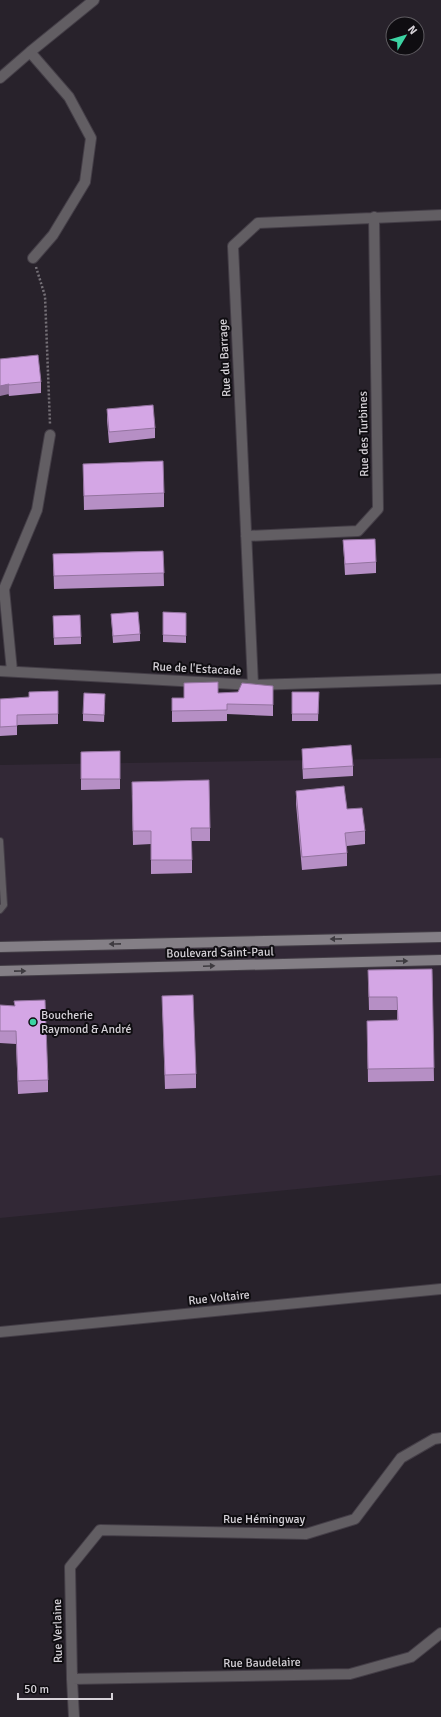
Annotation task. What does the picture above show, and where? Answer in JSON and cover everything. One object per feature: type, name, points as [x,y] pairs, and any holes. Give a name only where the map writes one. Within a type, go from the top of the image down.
[{"type":"main road","name":"Boulevard Saint-Paul","points":[[0,947],[441,937]]},
{"type":"main road","name":"Boulevard Saint-Paul","points":[[0,971],[441,960]]},
{"type":"street","points":[[0,78],[94,0]]},
{"type":"street","points":[[30,52],[69,97],[91,138],[85,182],[53,235],[33,258]]},
{"type":"street","name":"Rue du Barrage","points":[[253,685],[233,246],[258,224],[374,217],[441,215]]},
{"type":"street","name":"Rue des Turbines","points":[[246,536],[358,531],[378,509],[374,217]]},
{"type":"street","points":[[12,671],[4,589],[36,510],[50,435]]},
{"type":"street","name":"Rue de l'Estacade","points":[[0,671],[253,685],[441,678]]},
{"type":"street","name":"Rue Voltaire","points":[[0,1332],[441,1289]]},
{"type":"street","name":"Rue Hémingway","points":[[83,1549],[100,1530],[306,1534],[355,1519],[401,1458],[434,1439],[441,1438]]},
{"type":"street","name":"Rue Verlaine","points":[[74,1717],[70,1567],[83,1549]]},
{"type":"street","name":"Rue Baudelaire","points":[[72,1679],[350,1674],[411,1657],[441,1633]]},
{"type":"lane","points":[[0,841],[4,905],[0,910]]},
{"type":"path","points":[[33,258],[45,296],[50,435]]},
{"type":"shaded area","points":[[441,758],[441,1175],[0,1218],[0,765]]},
{"type":"building","points":[[38,355],[41,382],[0,386],[0,359]]},
{"type":"building","points":[[153,405],[155,428],[109,432],[107,409]]},
{"type":"building","points":[[163,461],[164,493],[84,496],[83,464]]},
{"type":"building","points":[[375,539],[376,562],[345,564],[343,540]]},
{"type":"building","points":[[163,551],[164,573],[54,576],[53,554]]},
{"type":"building","points":[[138,612],[140,634],[113,636],[111,614]]},
{"type":"building","points":[[163,612],[186,613],[186,636],[163,635]]},
{"type":"building","points":[[80,615],[81,637],[54,638],[53,616]]},
{"type":"building","points":[[218,682],[218,693],[238,692],[242,683],[273,686],[273,705],[227,704],[227,710],[172,711],[172,698],[184,698],[184,683]]},
{"type":"building","points":[[58,691],[58,714],[17,715],[17,726],[0,727],[0,699],[29,697],[29,692]]},
{"type":"building","points":[[292,692],[319,692],[318,714],[292,714]]},
{"type":"building","points":[[84,693],[105,694],[104,715],[83,714]]},
{"type":"building","points":[[351,745],[353,766],[303,769],[302,749]]},
{"type":"building","points":[[120,751],[120,779],[81,779],[81,752]]},
{"type":"building","points":[[209,780],[210,828],[191,828],[192,860],[151,860],[151,831],[133,831],[132,782]]},
{"type":"building","points":[[344,786],[347,809],[362,808],[365,831],[345,833],[347,853],[302,857],[296,791]]},
{"type":"building","points":[[432,969],[434,1068],[368,1069],[367,1021],[398,1020],[397,997],[369,997],[368,970]]},
{"type":"building","points":[[193,995],[196,1074],[165,1075],[162,996]]},
{"type":"building","points":[[45,1000],[48,1080],[18,1081],[16,1031],[0,1031],[0,1005],[15,1006],[14,1001]]},
{"type":"place","name":"Boucherie Raymond & André","points":[[33,1022]]}]
